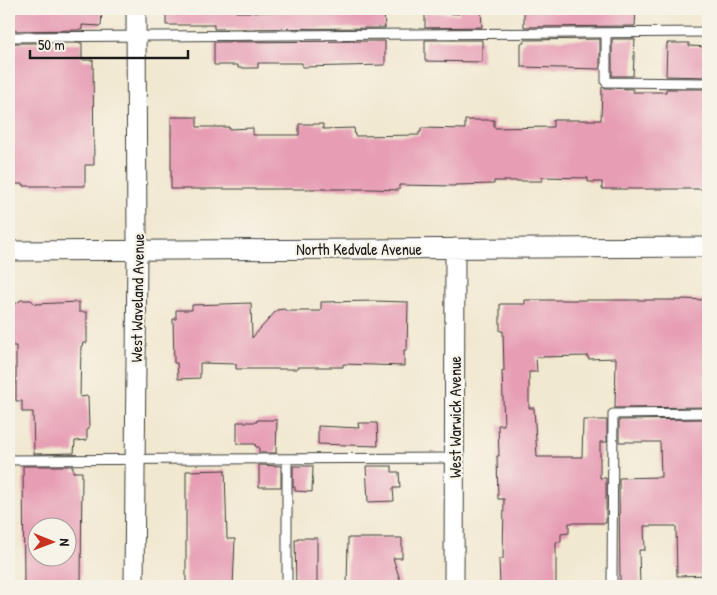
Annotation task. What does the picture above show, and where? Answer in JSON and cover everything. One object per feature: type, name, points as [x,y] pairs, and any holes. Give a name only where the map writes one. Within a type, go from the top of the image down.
[{"type":"street","name":"West Waveland Avenue","points":[[134,586],[137,250],[136,9]]},
{"type":"street","name":"North Kedvale Avenue","points":[[9,251],[708,247]]},
{"type":"street","name":"West Warwick Avenue","points":[[454,586],[455,248]]},
{"type":"lane","points":[[9,37],[708,32]]},
{"type":"lane","points":[[606,33],[606,82],[708,83]]},
{"type":"lane","points":[[612,586],[613,414],[708,413]]},
{"type":"lane","points":[[9,460],[454,458]]},
{"type":"lane","points":[[287,459],[287,586]]},
{"type":"building","points":[[9,9],[102,9],[101,26],[82,25],[82,30],[9,31]]},
{"type":"building","points":[[166,9],[236,9],[236,12],[271,12],[271,9],[384,9],[385,28],[214,29],[214,25],[166,25]]},
{"type":"building","points":[[459,9],[481,9],[482,27],[425,28],[425,12],[459,14]]},
{"type":"building","points":[[524,9],[636,9],[635,26],[524,27]]},
{"type":"building","points":[[600,39],[600,69],[521,67],[521,43],[524,43],[524,40]]},
{"type":"building","points":[[612,39],[635,39],[633,76],[612,76]]},
{"type":"building","points":[[425,40],[482,40],[482,62],[425,61]]},
{"type":"building","points":[[385,41],[385,65],[302,67],[302,63],[258,63],[258,68],[238,68],[238,65],[214,65],[214,42]]},
{"type":"building","points":[[9,43],[82,43],[82,60],[93,60],[94,165],[85,165],[85,186],[24,186],[24,184],[9,184]]},
{"type":"building","points":[[667,43],[689,43],[689,46],[708,47],[708,77],[666,76]]},
{"type":"building","points":[[602,87],[633,89],[633,92],[666,92],[666,89],[708,89],[708,189],[602,189],[602,182],[588,182],[588,178],[542,177],[542,181],[494,181],[494,184],[455,186],[399,185],[399,190],[171,189],[171,117],[197,117],[197,127],[253,128],[253,135],[299,135],[299,124],[323,124],[323,129],[354,128],[355,136],[419,135],[421,128],[465,129],[465,120],[494,120],[494,128],[553,127],[553,120],[601,120]]},
{"type":"building","points":[[21,300],[31,300],[35,304],[79,302],[79,312],[87,312],[87,343],[83,343],[81,346],[80,397],[88,396],[89,429],[87,429],[87,440],[75,441],[74,453],[34,454],[33,412],[22,412],[22,401],[16,401],[16,346],[12,346],[11,307]]},
{"type":"building","points":[[525,300],[706,300],[708,407],[615,408],[616,358],[588,359],[588,356],[536,357],[537,372],[529,372],[529,408],[534,408],[537,457],[582,457],[583,420],[607,420],[607,442],[600,442],[600,478],[606,478],[606,523],[569,523],[569,533],[561,534],[561,542],[556,542],[556,586],[500,586],[499,559],[503,559],[504,499],[498,499],[497,456],[499,456],[498,425],[504,425],[502,371],[504,371],[503,331],[500,331],[500,304],[525,304]]},
{"type":"building","points":[[321,302],[408,302],[407,350],[404,350],[404,366],[343,364],[343,367],[236,369],[236,364],[200,363],[200,378],[178,379],[177,363],[174,363],[173,319],[176,319],[176,310],[192,310],[192,305],[251,303],[252,338],[277,310],[321,311]]},
{"type":"building","points":[[708,419],[708,575],[677,576],[676,526],[644,526],[645,550],[639,550],[640,586],[620,586],[619,478],[661,477],[660,442],[619,442],[619,420]]},
{"type":"building","points":[[257,420],[277,420],[276,453],[259,453],[259,447],[256,447],[255,444],[237,444],[237,422],[257,422]]},
{"type":"building","points":[[358,423],[377,423],[378,446],[318,444],[318,426],[359,428]]},
{"type":"building","points":[[259,465],[281,466],[281,487],[259,487]]},
{"type":"building","points":[[23,466],[73,466],[73,472],[82,472],[81,585],[24,585]]},
{"type":"building","points":[[293,466],[313,466],[312,492],[295,491],[295,487],[293,487]]},
{"type":"building","points":[[366,466],[392,466],[392,472],[399,472],[400,488],[393,488],[394,501],[368,502]]},
{"type":"building","points":[[225,470],[227,539],[235,539],[233,586],[186,586],[186,471]]},
{"type":"building","points":[[297,538],[317,538],[317,586],[296,586],[295,540]]},
{"type":"building","points":[[348,538],[402,538],[402,558],[393,558],[402,586],[347,586]]}]
